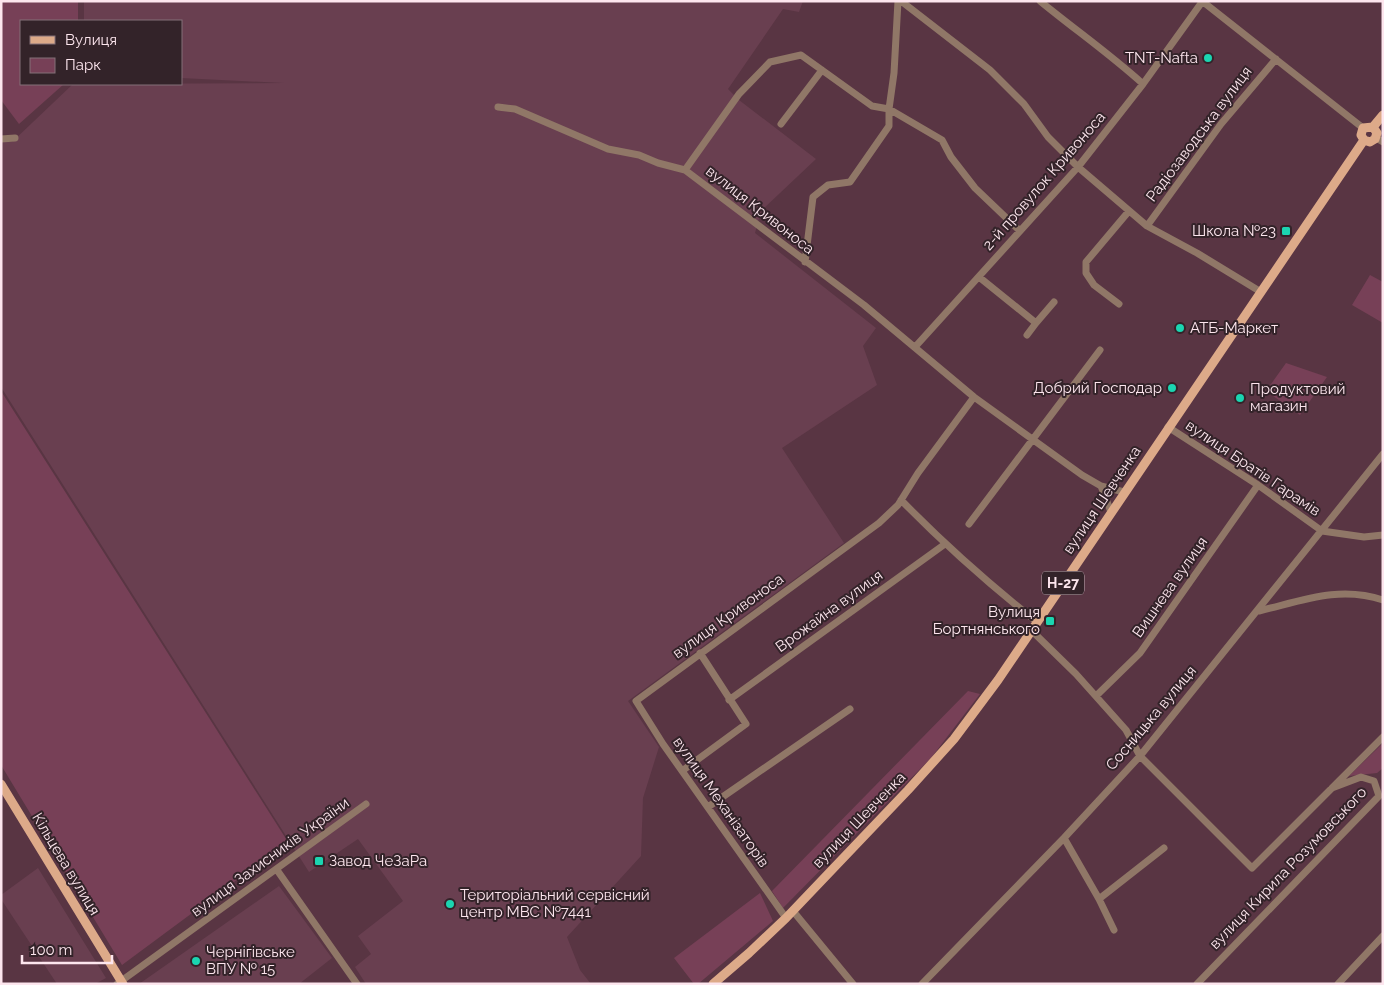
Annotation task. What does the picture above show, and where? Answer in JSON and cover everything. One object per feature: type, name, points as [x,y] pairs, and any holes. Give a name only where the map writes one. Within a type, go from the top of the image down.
[{"type":"main road","points":[[1373,127],[1377,131],[1379,140],[1370,142],[1364,140],[1361,135],[1363,128],[1373,127],[1383,115]]},
{"type":"main road","name":"вулиця Шевченка","points":[[713,984],[786,918],[954,739],[1037,622],[1364,140]]},
{"type":"main road","name":"Кільцева вулиця","points":[[1,784],[120,983]]},
{"type":"street","points":[[805,262],[813,197],[828,184],[850,182],[889,126],[888,109],[894,73],[900,1]]},
{"type":"street","points":[[900,1],[990,70],[1024,104],[1048,137],[1078,167],[1147,226],[1261,292]]},
{"type":"street","points":[[1040,1],[1084,38],[1116,60],[1143,84]]},
{"type":"street","points":[[1206,3],[1363,128]]},
{"type":"street","name":"2-й провулок Кривоноса","points":[[915,346],[1078,167],[1206,3]]},
{"type":"street","points":[[685,170],[739,94],[770,62],[801,55],[872,106],[888,109],[942,140],[951,157],[975,188],[1020,231]]},
{"type":"street","name":"Радіозаводська вулиця","points":[[1147,226],[1226,117],[1276,59]]},
{"type":"street","points":[[781,124],[822,70]]},
{"type":"street","name":"вулиця Кривоноса","points":[[498,107],[515,109],[608,149],[639,155],[658,163],[685,170],[750,217],[805,262],[915,346],[974,397],[1101,486],[1124,492]]},
{"type":"street","points":[[1,139],[15,138]]},
{"type":"street","points":[[1119,304],[1094,284],[1086,274],[1086,262],[1129,211]]},
{"type":"street","points":[[979,276],[1036,323]]},
{"type":"street","points":[[1027,335],[1054,302]]},
{"type":"street","points":[[969,524],[1100,350]]},
{"type":"street","name":"вулиця Кривоноса","points":[[636,701],[879,523],[901,500],[918,473],[974,397]]},
{"type":"street","name":"вулиця Братів Гарамів","points":[[1168,427],[1258,485],[1322,531],[1364,537],[1383,534]]},
{"type":"street","name":"Сосницька вулиця","points":[[922,984],[1064,838],[1140,756],[1383,454]]},
{"type":"street","name":"Вишнева вулиця","points":[[1096,696],[1140,653],[1258,485]]},
{"type":"street","points":[[1101,486],[1110,512]]},
{"type":"street","points":[[901,500],[986,582],[1037,622]]},
{"type":"street","name":"Врожайна вулиця","points":[[729,700],[945,544]]},
{"type":"street","points":[[1258,611],[1332,593],[1362,593],[1383,600]]},
{"type":"street","points":[[1031,630],[1096,696],[1126,730],[1140,756]]},
{"type":"street","points":[[682,770],[746,724],[700,653]]},
{"type":"street","name":"вулиця Механізаторів","points":[[636,701],[786,918]]},
{"type":"street","points":[[708,807],[850,708]]},
{"type":"street","name":"вулиця Кирила Розумовського","points":[[1140,756],[1252,868],[1383,737]]},
{"type":"street","name":"вулиця Кирила Розумовського","points":[[1197,984],[1379,796],[1374,781],[1361,777],[1330,789]]},
{"type":"street","name":"вулиця Захисників України","points":[[120,983],[366,804]]},
{"type":"street","points":[[1064,838],[1099,898],[1114,930]]},
{"type":"street","points":[[1099,898],[1164,848]]},
{"type":"street","points":[[277,870],[357,984]]},
{"type":"street","points":[[792,911],[853,984]]},
{"type":"street","points":[[1338,984],[1383,936]]},
{"type":"shaded area","points":[[84,1],[803,1],[799,12],[783,9],[728,89],[739,100],[816,159],[761,211],[755,233],[876,328],[863,346],[877,385],[782,448],[844,543],[628,701],[659,747],[643,798],[641,856],[567,937],[580,970],[591,984],[366,984],[355,967],[371,954],[358,936],[403,901],[358,839],[309,872],[1,387],[1,142],[12,142],[72,85],[284,83],[182,78],[182,20],[84,20]]},
{"type":"shaded area","points":[[38,868],[106,978],[95,984],[57,984],[1,899],[1,895]]},
{"type":"shaded area","points":[[279,886],[332,958],[299,984],[139,984]]},
{"type":"green space","points":[[1,1],[78,1],[78,20],[20,20],[20,85],[63,85],[19,124],[1,100]]},
{"type":"green space","points":[[1370,275],[1383,282],[1383,323],[1352,305]]},
{"type":"green space","points":[[1286,363],[1327,377],[1300,415],[1266,391]]},
{"type":"green space","points":[[1,391],[288,842],[122,965],[1,765]]},
{"type":"green space","points":[[968,691],[980,694],[931,758],[783,908],[772,891]]},
{"type":"green space","points":[[1383,743],[1383,768],[1377,773],[1349,776]]},
{"type":"green space","points":[[760,893],[773,921],[698,984],[694,984],[674,958]]},
{"type":"place","name":"TNT-Nafta","points":[[1208,58]]},
{"type":"place","name":"Школа №23","points":[[1286,231]]},
{"type":"place","name":"АТБ-Маркет","points":[[1180,328]]},
{"type":"place","name":"Добрий Господар","points":[[1172,388]]},
{"type":"place","name":"Продуктовий магазин","points":[[1240,398]]},
{"type":"place","name":"Вулиця Бортнянського","points":[[1050,621]]},
{"type":"place","name":"Завод ЧеЗаРа","points":[[319,861]]},
{"type":"place","name":"Територіальний сервісний центр МВС №7441","points":[[450,904]]},
{"type":"place","name":"Чернігівське ВПУ № 15","points":[[196,961]]}]
